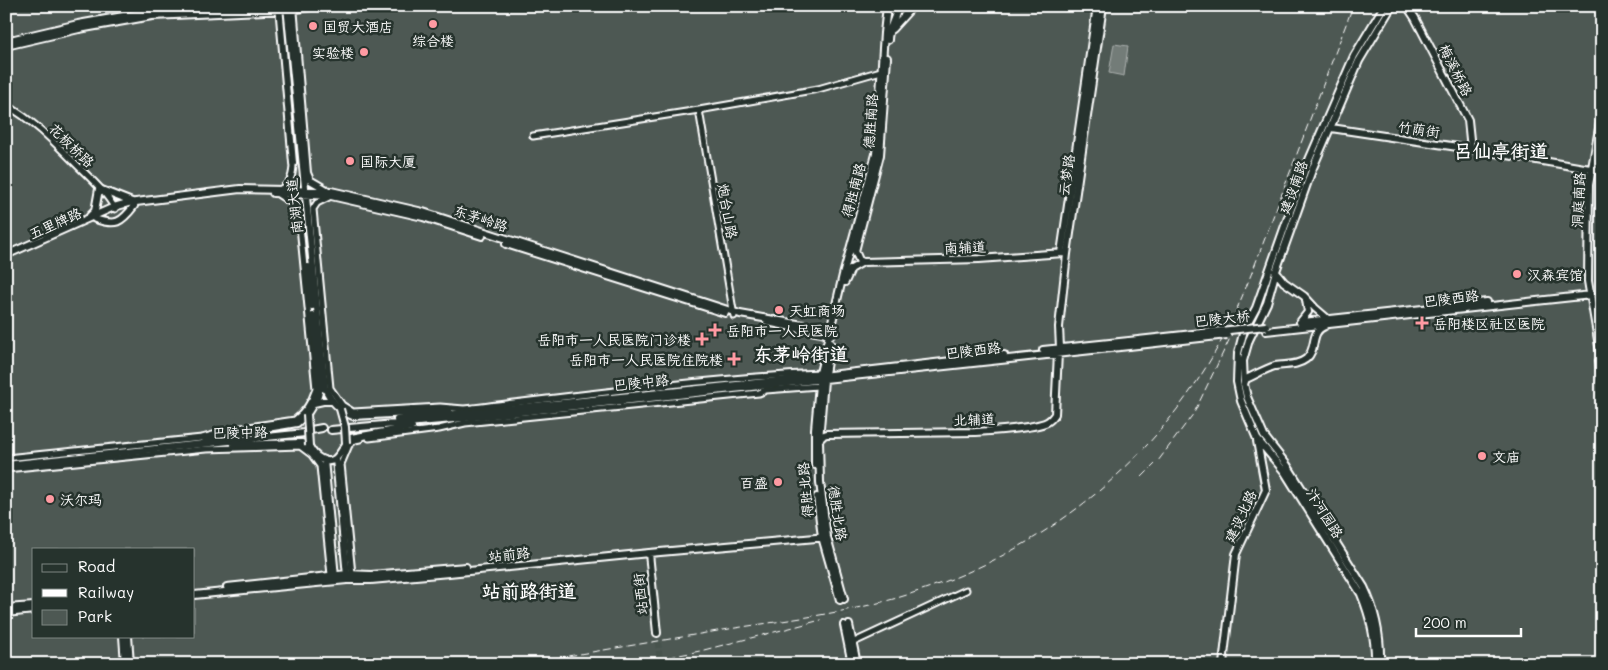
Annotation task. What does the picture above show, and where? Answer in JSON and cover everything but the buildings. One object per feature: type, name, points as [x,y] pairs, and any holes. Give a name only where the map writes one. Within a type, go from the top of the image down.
[{"type":"main road","points":[[6,41],[78,24],[152,11],[272,6]]},
{"type":"main road","points":[[6,46],[79,29],[152,16],[319,6]]},
{"type":"main road","name":"得胜南路","points":[[815,447],[819,440],[821,379],[830,332],[876,154],[887,6]]},
{"type":"main road","name":"德胜南路","points":[[863,262],[858,260],[855,251],[880,155],[888,33],[898,6]]},
{"type":"main road","points":[[888,33],[913,6]]},
{"type":"main road","points":[[1064,253],[1097,6]]},
{"type":"main road","name":"云梦路","points":[[1059,350],[1064,253],[1103,6]]},
{"type":"main road","name":"建设南路","points":[[1240,383],[1243,361],[1249,340],[1266,303],[1273,270],[1305,168],[1354,56],[1384,6]]},
{"type":"main road","name":"建设南路","points":[[1273,270],[1312,170],[1359,61],[1392,6]]},
{"type":"main road","name":"梅溪桥路","points":[[1407,6],[1416,18],[1468,120],[1471,149]]},
{"type":"main road","points":[[285,8],[293,163]]},
{"type":"main road","points":[[285,8],[308,173],[310,180],[331,194]]},
{"type":"main road","name":"南湖大道","points":[[285,8],[314,307],[325,388],[328,396],[333,401]]},
{"type":"main road","name":"洞庭南路","points":[[1589,293],[1591,170],[1602,111]]},
{"type":"main road","name":"竹荫街","points":[[1331,128],[1602,171]]},
{"type":"main road","points":[[100,189],[134,204],[124,219],[108,223],[92,218],[100,189]]},
{"type":"main road","name":"东茅岭路","points":[[114,208],[223,190],[281,189],[303,193]]},
{"type":"main road","name":"东茅岭路","points":[[134,204],[240,191],[331,194],[423,217],[734,314],[830,332]]},
{"type":"main road","name":"五里牌路","points":[[6,257],[114,208]]},
{"type":"main road","name":"南辅道","points":[[863,262],[979,259],[1064,253]]},
{"type":"main road","name":"得胜南路","points":[[830,332],[846,277],[851,269],[863,262]]},
{"type":"main road","points":[[1240,383],[1276,366],[1296,364],[1306,359],[1312,352],[1315,336],[1320,328],[1330,322],[1304,296],[1284,282],[1273,270]]},
{"type":"main road","points":[[1589,293],[1602,364]]},
{"type":"main road","points":[[1589,293],[1602,380]]},
{"type":"main road","name":"巴陵西路","points":[[1316,323],[1589,293]]},
{"type":"main road","points":[[1304,296],[1308,312],[1300,324],[1310,332],[1312,352]]},
{"type":"main road","points":[[314,307],[320,388],[307,414],[309,446],[315,455],[324,460],[336,459],[341,454],[346,443],[345,427],[340,409],[333,401],[314,403]]},
{"type":"main road","name":"巴陵大桥","points":[[1129,343],[1316,323]]},
{"type":"main road","name":"巴陵西路","points":[[821,379],[1129,343]]},
{"type":"main road","name":"北辅道","points":[[827,434],[975,432],[1045,424],[1056,414],[1059,350]]},
{"type":"main road","name":"得胜北路","points":[[821,379],[817,395],[816,482],[824,535],[842,599]]},
{"type":"main road","name":"巴陵中路","points":[[346,443],[356,436],[465,415],[625,404],[821,379]]},
{"type":"main road","name":"巴陵中路","points":[[331,429],[821,379]]},
{"type":"main road","name":"汴河园路","points":[[1240,383],[1241,401],[1257,439],[1284,471],[1361,594],[1371,623],[1375,664]]},
{"type":"main road","name":"汴河园路","points":[[1240,383],[1264,436],[1287,465],[1364,587],[1376,616],[1380,635],[1380,664]]},
{"type":"main road","name":"巴陵中路","points":[[340,409],[353,416],[441,410],[465,415]]},
{"type":"main road","name":"巴陵中路","points":[[205,443],[244,432],[297,423],[307,414]]},
{"type":"main road","points":[[816,419],[820,427],[827,434],[819,440]]},
{"type":"main road","name":"巴陵中路","points":[[6,463],[322,430]]},
{"type":"main road","name":"建设北路","points":[[1223,664],[1236,554],[1266,490],[1257,439]]},
{"type":"main road","name":"德胜北路","points":[[819,440],[824,535]]},
{"type":"main road","name":"巴陵中路","points":[[205,443],[246,445],[298,443],[309,446]]},
{"type":"main road","points":[[336,459],[348,576]]},
{"type":"main road","points":[[324,460],[334,577]]},
{"type":"main road","name":"站前路","points":[[195,591],[334,577],[448,569],[824,535]]},
{"type":"main road","name":"站前路","points":[[348,576],[371,580],[824,535]]},
{"type":"main road","name":"站西街","points":[[649,553],[657,633]]},
{"type":"main road","name":"站前路","points":[[195,595],[334,577]]},
{"type":"main road","points":[[6,608],[32,606]]},
{"type":"main road","points":[[6,613],[32,610]]},
{"type":"main road","points":[[852,664],[846,625],[857,664]]},
{"type":"main road","points":[[123,638],[125,664]]},
{"type":"main road","points":[[128,638],[130,664]]},
{"type":"street","points":[[532,136],[700,110],[818,89],[881,71]]},
{"type":"street","name":"花板桥路","points":[[6,104],[46,135],[100,189],[114,208]]},
{"type":"street","name":"炮台山路","points":[[700,110],[734,314]]},
{"type":"street","points":[[281,189],[290,181],[293,163]]},
{"type":"street","points":[[6,458],[202,438],[235,429],[295,420],[301,415],[313,399],[316,389],[300,216],[292,202],[275,193]]},
{"type":"street","points":[[331,194],[317,203],[313,209],[326,360],[332,394],[353,412],[440,407],[464,409],[778,375],[821,379]]},
{"type":"street","points":[[804,387],[821,379]]},
{"type":"street","points":[[348,576],[340,464],[349,445],[355,440],[439,429],[465,423],[601,409],[625,404],[804,387],[812,388],[817,395]]},
{"type":"street","points":[[591,405],[601,409]]},
{"type":"street","points":[[6,469],[206,449],[300,446],[312,455],[320,466],[334,577]]},
{"type":"street","points":[[852,643],[966,590]]},
{"type":"green space","points":[[6,6],[1602,6],[1602,664],[6,664]]},
{"type":"shaded area","points":[[1114,44],[1128,46],[1124,76],[1109,73]]},
{"type":"tunnel","points":[[322,431],[331,430]]},
{"type":"tunnel","points":[[844,599],[849,625]]},
{"type":"tunnel","points":[[840,600],[844,625]]},
{"type":"tunnel","points":[[657,633],[660,662]]},
{"type":"railway","points":[[521,664],[825,614],[896,598],[967,572],[1013,550],[1057,523],[1097,492],[1134,458],[1168,420],[1199,379],[1225,334],[1252,272],[1353,6]]},
{"type":"railway","points":[[1142,477],[1158,461],[1194,413],[1232,334]]},
{"type":"railway","points":[[633,664],[700,651],[821,620]]},
{"type":"place","name":"综合楼","points":[[433,24]]},
{"type":"place","name":"国贸大酒店","points":[[313,26]]},
{"type":"place","name":"实验楼","points":[[364,52]]},
{"type":"place","name":"国际大厦","points":[[350,161]]},
{"type":"place","name":"汉森宾馆","points":[[1517,274]]},
{"type":"place","name":"天虹商场","points":[[779,310]]},
{"type":"place","name":"岳阳楼区社区医院","points":[[1422,323]]},
{"type":"place","name":"岳阳市一人民医院","points":[[715,330]]},
{"type":"place","name":"岳阳市一人民医院门诊楼","points":[[702,339]]},
{"type":"place","name":"岳阳市一人民医院住院楼","points":[[734,359]]},
{"type":"place","name":"文庙","points":[[1482,456]]},
{"type":"place","name":"百盛","points":[[778,482]]},
{"type":"place","name":"沃尔玛","points":[[50,499]]},
{"type":"district","name":"吕仙亭街道","points":[[1501,150]]},
{"type":"district","name":"东茅岭街道","points":[[801,353]]},
{"type":"district","name":"站前路街道","points":[[529,590]]}]
